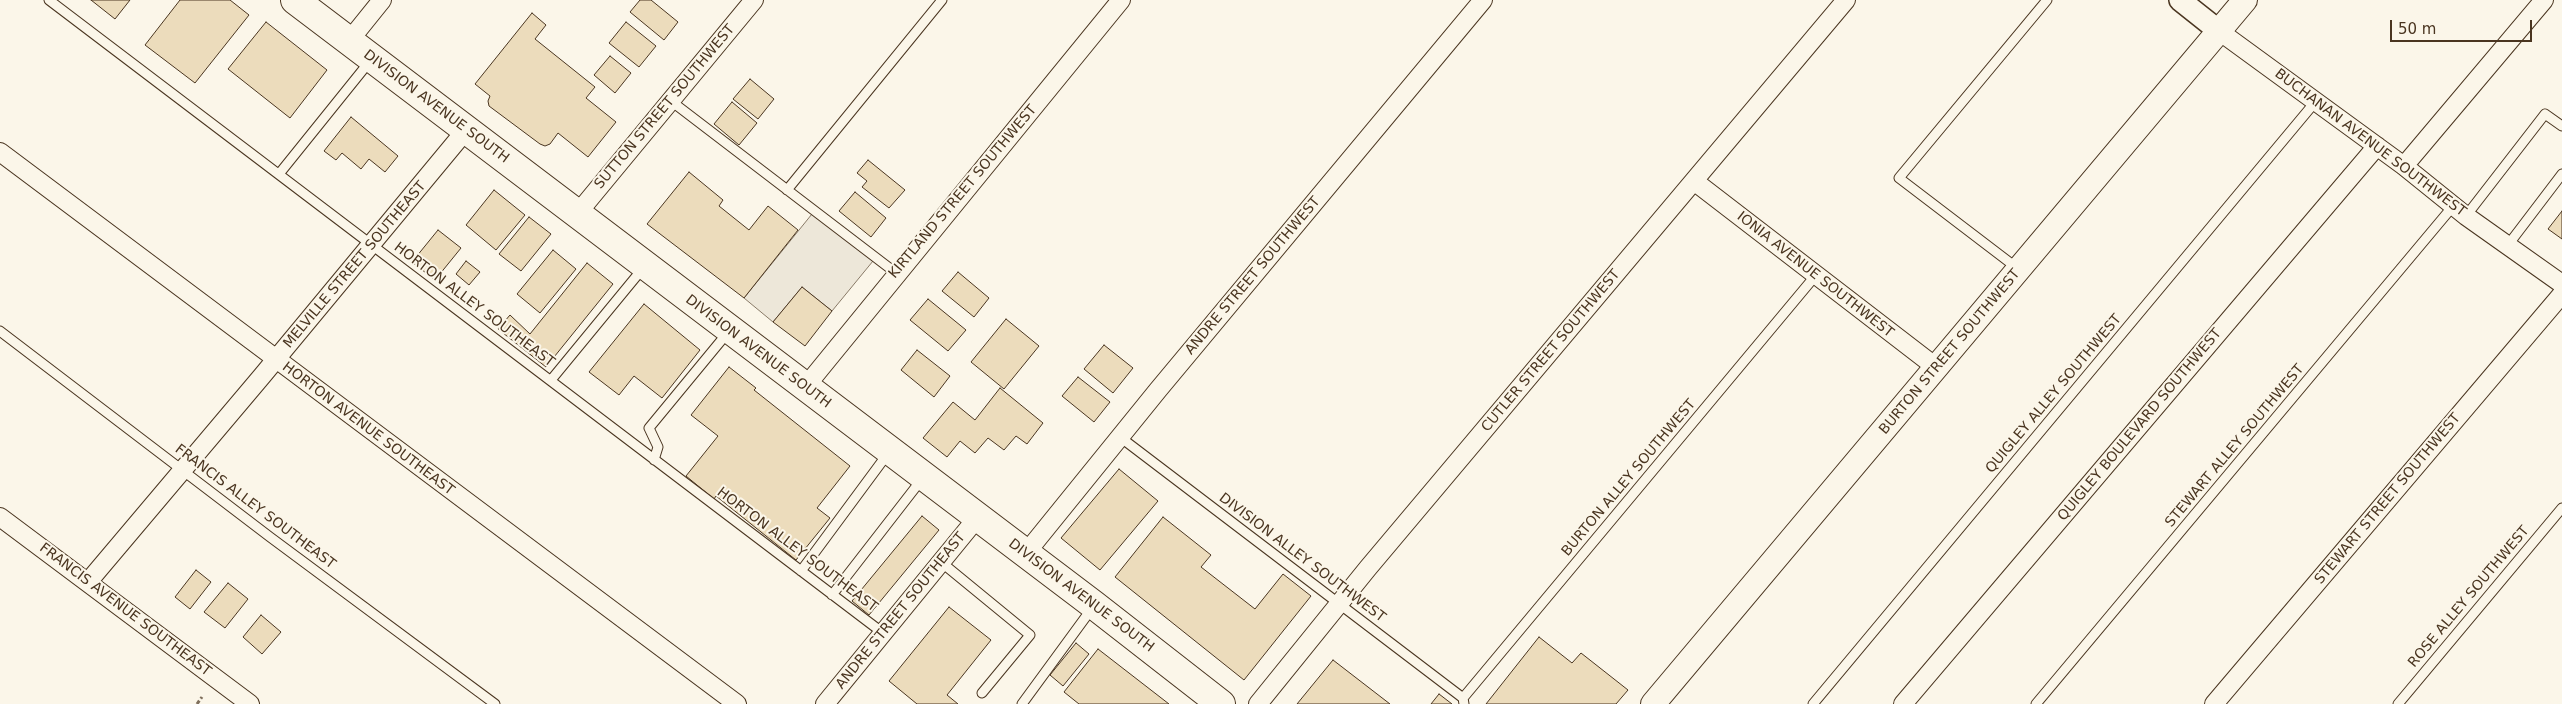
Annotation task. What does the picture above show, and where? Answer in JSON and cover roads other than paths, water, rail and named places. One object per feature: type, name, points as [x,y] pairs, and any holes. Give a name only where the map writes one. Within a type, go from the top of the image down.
[{"type":"main road","name":"DIVISION AVENUE SOUTH","points":[[295,0],[729,330],[806,386],[977,518],[1026,553],[1221,704]]},
{"type":"main road","name":"BURTON STREET SOUTHWEST","points":[[1653,704],[2245,0]]},
{"type":"street","points":[[349,41],[382,0]]},
{"type":"street","name":"SUTTON STREET SOUTHWEST","points":[[577,214],[754,0]]},
{"type":"street","name":"KIRTLAND STREET SOUTHWEST","points":[[806,386],[1121,0]]},
{"type":"street","name":"ANDRE STREET SOUTHWEST","points":[[1026,553],[1483,0]]},
{"type":"street","name":"CUTLER STREET SOUTHWEST","points":[[1258,704],[1340,603],[1846,0]]},
{"type":"street","name":"BUCHANAN AVENUE SOUTHWEST","points":[[2180,0],[2562,284]]},
{"type":"street","points":[[2404,166],[2544,0]]},
{"type":"street","name":"MELVILLE STREET SOUTHEAST","points":[[88,582],[276,360],[466,130]]},
{"type":"street","name":"QUIGLEY BOULEVARD SOUTHWEST","points":[[1903,704],[2377,146]]},
{"type":"street","name":"HORTON AVENUE SOUTHEAST","points":[[0,152],[737,704]]},
{"type":"street","name":"IONIA AVENUE SOUTHWEST","points":[[1694,181],[1937,368]]},
{"type":"street","name":"STEWART STREET SOUTHWEST","points":[[2214,704],[2562,294]]},
{"type":"street","name":"FRANCIS AVENUE SOUTHEAST","points":[[0,517],[250,704]]},
{"type":"street","name":"ANDRE STREET SOUTHEAST","points":[[825,704],[977,518]]},
{"type":"lane","name":"HORTON ALLEY SOUTHEAST","points":[[48,0],[883,632]]},
{"type":"lane","points":[[787,190],[942,0]]},
{"type":"lane","points":[[2019,270],[1899,178],[2047,0]]},
{"type":"lane","points":[[279,174],[372,59]]},
{"type":"lane","points":[[671,101],[896,274]]},
{"type":"lane","name":"QUIGLEY ALLEY SOUTHWEST","points":[[1813,704],[2316,102]]},
{"type":"lane","name":"STEWART ALLEY SOUTHWEST","points":[[2036,704],[2460,210],[2545,114],[2562,126]]},
{"type":"lane","points":[[2508,245],[2562,174]]},
{"type":"lane","points":[[551,380],[645,266]]},
{"type":"lane","name":"BURTON ALLEY SOUTHWEST","points":[[1463,701],[1816,275]]},
{"type":"lane","points":[[654,460],[658,447],[649,428],[729,330]]},
{"type":"lane","name":"FRANCIS ALLEY SOUTHEAST","points":[[0,331],[496,704]]},
{"type":"lane","name":"DIVISION ALLEY SOUTHWEST","points":[[1120,437],[1340,603],[1463,701]]},
{"type":"lane","points":[[801,571],[890,452]]},
{"type":"lane","points":[[832,595],[923,477]]},
{"type":"lane","name":"ROSE ALLEY SOUTHWEST","points":[[2398,704],[2562,508]]},
{"type":"lane","points":[[941,562],[1030,635],[982,693]]},
{"type":"lane","points":[[1022,704],[1094,605]]}]
